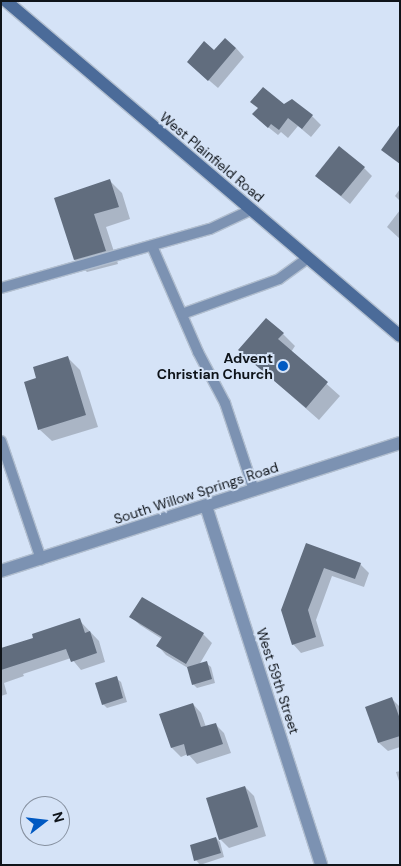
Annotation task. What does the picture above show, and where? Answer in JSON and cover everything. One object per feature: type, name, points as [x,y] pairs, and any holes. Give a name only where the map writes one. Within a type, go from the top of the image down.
[{"type":"main road","name":"West Plainfield Road","points":[[6,1],[400,336]]},
{"type":"street","name":"South Willow Springs Road","points":[[1,572],[400,443]]},
{"type":"street","name":"West 59th Street","points":[[206,506],[321,865]]},
{"type":"lane","points":[[1,288],[210,229],[251,210]]},
{"type":"lane","points":[[152,246],[198,352],[225,403],[254,490]]},
{"type":"lane","points":[[182,314],[279,279],[308,258]]},
{"type":"lane","points":[[1,441],[41,559]]},
{"type":"building","points":[[225,38],[236,48],[208,81],[187,62],[204,41],[214,50]]},
{"type":"building","points":[[263,87],[284,104],[292,99],[313,115],[302,129],[288,118],[279,130],[271,124],[268,128],[252,114],[258,108],[250,102]]},
{"type":"building","points":[[400,124],[400,164],[381,150]]},
{"type":"building","points":[[339,146],[365,167],[341,196],[315,176]]},
{"type":"building","points":[[110,179],[119,207],[94,214],[106,251],[74,260],[54,198]]},
{"type":"building","name":"Advent Christian Church","points":[[266,318],[284,333],[278,339],[328,382],[306,408],[238,350]]},
{"type":"building","points":[[68,356],[86,415],[38,430],[24,382],[36,378],[33,367]]},
{"type":"building","points":[[306,543],[361,563],[355,579],[324,568],[308,610],[316,637],[292,645],[281,610]]},
{"type":"building","points":[[142,597],[204,633],[186,664],[156,646],[162,637],[129,617]]},
{"type":"building","points":[[80,618],[85,633],[90,631],[97,653],[71,662],[66,649],[1,670],[1,648],[33,638],[32,634]]},
{"type":"building","points":[[207,661],[212,679],[192,685],[187,667]]},
{"type":"building","points":[[117,676],[123,698],[102,705],[95,683]]},
{"type":"building","points":[[392,697],[400,719],[400,736],[378,743],[365,707]]},
{"type":"building","points":[[193,703],[201,727],[216,723],[223,744],[187,756],[184,744],[171,748],[159,714]]},
{"type":"building","points":[[245,786],[258,827],[219,840],[206,798]]},
{"type":"building","points":[[216,837],[221,853],[194,861],[190,845]]},
{"type":"place","name":"Advent Christian Church","points":[[283,366]]}]
